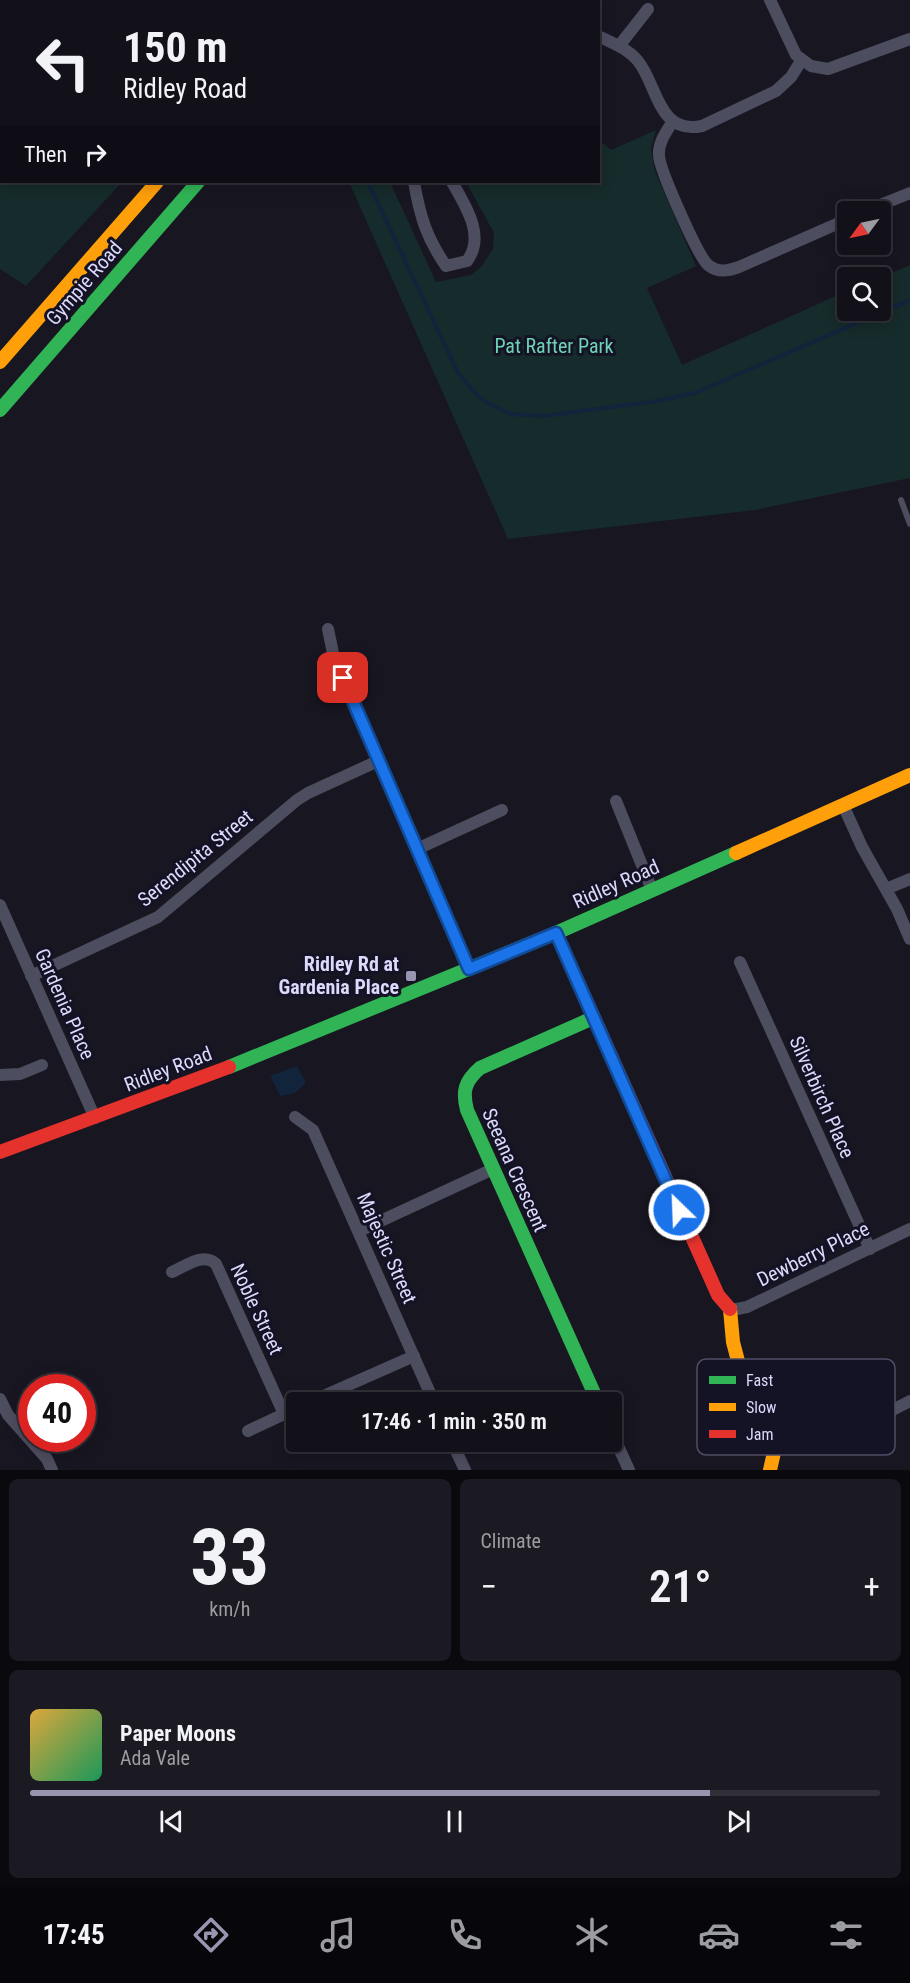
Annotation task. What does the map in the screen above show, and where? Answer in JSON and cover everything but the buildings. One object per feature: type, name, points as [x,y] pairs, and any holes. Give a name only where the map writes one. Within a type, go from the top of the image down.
[{"type":"main road","name":"Gympie Road","points":[[0,362],[156,183]]},
{"type":"main road","name":"Gympie Road","points":[[0,410],[197,183]]},
{"type":"main road","name":"Ridley Road","points":[[0,1152],[256,1057],[556,933],[910,775]]},
{"type":"main road","points":[[556,933],[718,1295],[732,1310],[730,1332],[738,1359]]},
{"type":"main road","name":"Seeana Crescent","points":[[593,1018],[480,1068],[467,1080],[462,1093],[467,1110],[593,1392]]},
{"type":"main road","points":[[770,1470],[774,1455]]},
{"type":"street","points":[[770,0],[792,49],[801,61],[811,66],[828,69],[910,39]]},
{"type":"street","points":[[619,46],[648,9]]},
{"type":"street","points":[[600,37],[619,46],[640,63],[664,112],[673,121],[690,128],[702,126],[767,96],[784,85],[801,61]]},
{"type":"street","points":[[673,121],[660,144],[660,162],[696,246],[705,262],[714,269],[724,271],[739,267],[837,224]]},
{"type":"street","points":[[414,183],[419,211],[430,243],[446,266],[467,261],[474,246],[475,230],[452,183]]},
{"type":"street","points":[[890,201],[910,193]]},
{"type":"street","points":[[328,629],[334,658],[469,969]]},
{"type":"street","name":"Serendipita Street","points":[[31,976],[158,917],[297,800],[378,761]]},
{"type":"street","points":[[616,801],[652,890]]},
{"type":"street","points":[[843,805],[910,939]]},
{"type":"street","points":[[417,849],[502,810]]},
{"type":"street","points":[[886,890],[910,879]]},
{"type":"street","name":"Gardenia Place","points":[[0,905],[94,1118]]},
{"type":"street","name":"Silverbirch Place","points":[[740,962],[870,1249]]},
{"type":"street","points":[[0,1075],[20,1074],[42,1065]]},
{"type":"street","name":"Majestic Street","points":[[295,1117],[313,1130],[430,1392]]},
{"type":"street","points":[[358,1231],[493,1169]]},
{"type":"street","name":"Dewberry Place","points":[[732,1310],[747,1308],[910,1229]]},
{"type":"street","name":"Noble Street","points":[[172,1272],[204,1258],[216,1264],[284,1414]]},
{"type":"street","points":[[333,1392],[414,1356]]},
{"type":"street","points":[[0,1399],[8,1415],[47,1459],[52,1470]]},
{"type":"street","points":[[895,1409],[910,1401]]},
{"type":"street","points":[[248,1431],[284,1414]]},
{"type":"street","points":[[457,1452],[465,1470]]},
{"type":"street","points":[[621,1452],[629,1470]]},
{"type":"lane","points":[[901,500],[910,524]]},
{"type":"green space","name":"Pat Rafter Park","points":[[656,130],[651,149],[655,171],[696,266],[647,288],[682,365],[837,295],[837,321],[891,321],[891,273],[910,265],[910,478],[755,510],[508,539],[349,183],[390,183],[436,282],[471,275],[481,267],[493,249],[494,233],[467,183],[600,183],[600,141],[611,150]]},
{"type":"green space","points":[[0,183],[121,183],[26,286],[0,269]]},
{"type":"water","points":[[297,1066],[306,1083],[295,1093],[280,1096],[270,1076]]},
{"type":"waterway","points":[[368,183],[458,373],[478,396],[511,414],[543,416],[657,401],[695,393],[910,300]]},
{"type":"traffic: fast","points":[[0,410],[197,183]]},
{"type":"traffic: fast","points":[[229,1067],[556,933],[736,853]]},
{"type":"traffic: fast","points":[[593,1018],[480,1068],[468,1082],[465,1097],[467,1110],[594,1392]]},
{"type":"traffic: slow","points":[[0,362],[156,183]]},
{"type":"traffic: slow","points":[[736,853],[910,775]]},
{"type":"traffic: slow","points":[[730,1309],[733,1342],[737,1359]]},
{"type":"traffic: slow","points":[[770,1470],[773,1455]]},
{"type":"traffic: jam","points":[[556,933],[718,1295],[730,1309]]},
{"type":"traffic: jam","points":[[0,1152],[229,1067]]},
{"type":"place","name":"Ridley Rd at Gardenia Place","points":[[411,976]]},
{"type":"route","points":[[343,678],[469,969],[556,933],[679,1210]]}]
